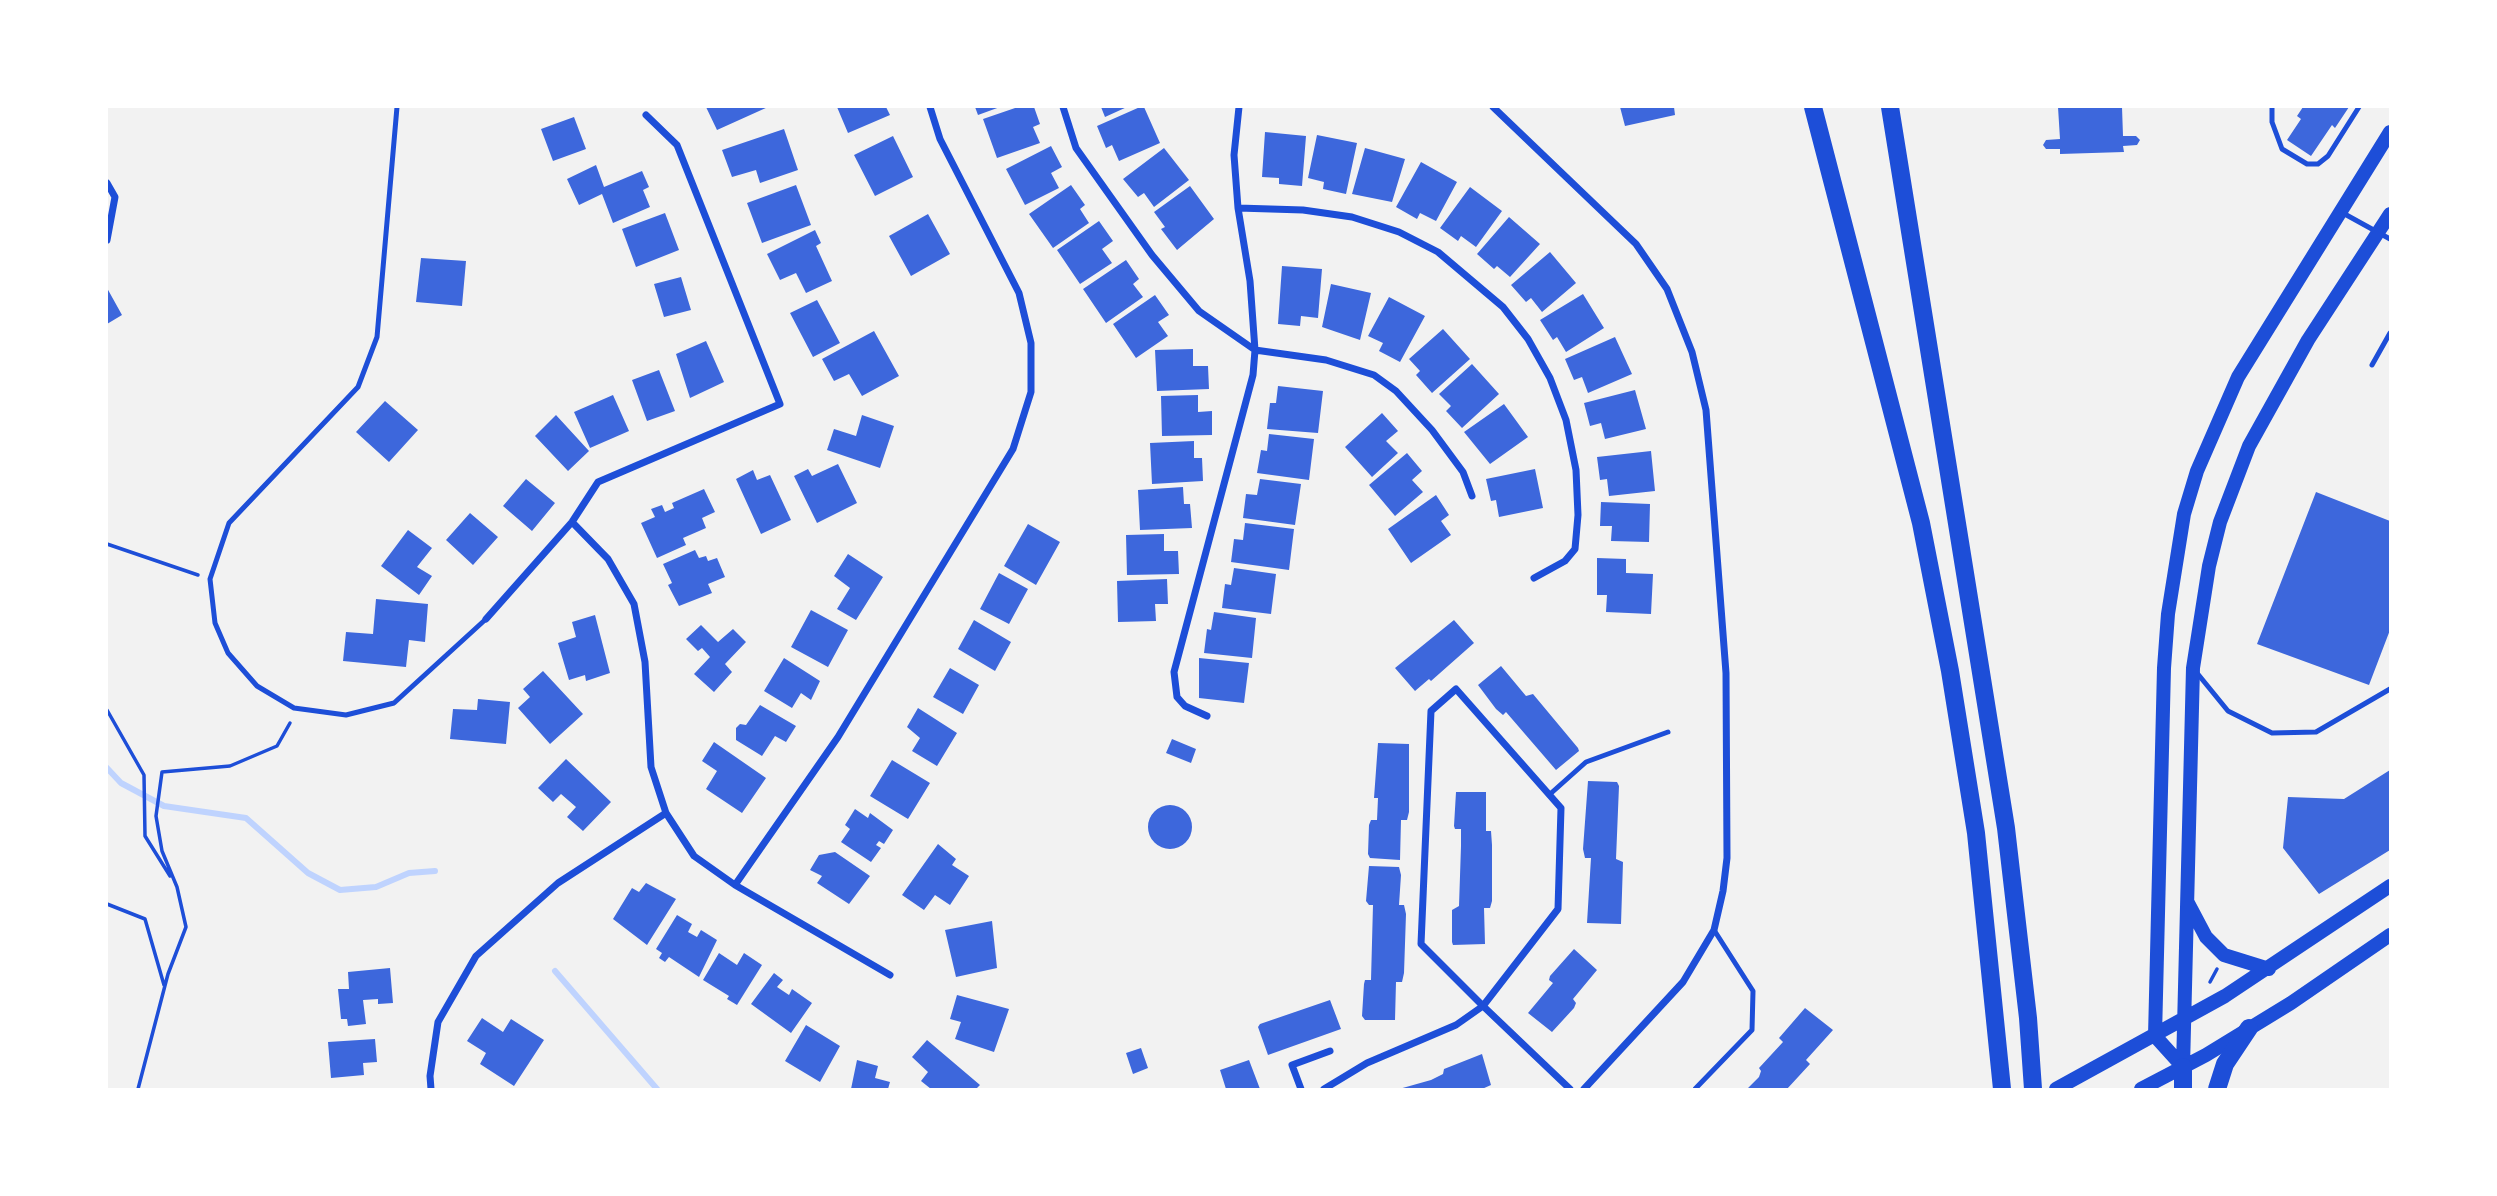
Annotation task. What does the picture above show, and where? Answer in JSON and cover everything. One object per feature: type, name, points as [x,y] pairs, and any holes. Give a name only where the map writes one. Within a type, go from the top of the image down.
[{"type":"highway","points":[[1813,107],[1921,523],[1976,832],[2002,1089]]},
{"type":"highway","points":[[1890,107],[2004,814],[2028,1018],[2032,1089]]},
{"type":"highway","points":[[2217,1089],[2225,1064],[2249,1028]]},
{"type":"highway","points":[[2183,1067],[2183,1089]]},
{"type":"main road","points":[[2183,1067],[2155,1036],[2164,668],[2168,614],[2184,514],[2197,471],[2238,377],[2390,132]]},
{"type":"main road","points":[[2183,1067],[2193,668],[2209,566],[2239,469],[2308,340],[2384,235],[2390,214]]},
{"type":"main road","points":[[2056,1089],[2155,1036],[2269,969],[2390,886]]},
{"type":"main road","points":[[2188,902],[2206,937],[2224,955],[2269,969]]},
{"type":"main road","points":[[2141,1089],[2249,1028],[2390,935]]},
{"type":"street","points":[[735,885],[838,737],[1013,449],[1031,391],[1031,343],[1019,293],[940,139],[930,107]]},
{"type":"street","points":[[1063,107],[1076,148],[1152,256],[1199,311],[1255,350],[1326,360],[1374,375],[1396,391],[1432,430],[1463,472],[1472,496]]},
{"type":"street","points":[[1207,716],[1185,706],[1177,697],[1174,672],[1253,375],[1255,350],[1250,281],[1238,208],[1234,155],[1239,107]]},
{"type":"street","points":[[1493,107],[1636,244],[1667,289],[1692,352],[1706,410],[1726,673],[1727,858],[1714,930],[1683,982],[1584,1089]]},
{"type":"street","points":[[486,619],[572,522],[598,482],[780,404],[677,145],[646,116]]},
{"type":"street","points":[[107,183],[115,197],[107,240]]},
{"type":"street","points":[[1238,208],[1303,210],[1352,218],[1399,232],[1438,252],[1503,307],[1528,339],[1550,378],[1566,420],[1576,470],[1578,515],[1574,549],[1565,561],[1534,578]]},
{"type":"street","points":[[572,522],[608,559],[635,604],[645,662],[651,767],[667,813],[694,856],[735,885],[890,975]]},
{"type":"street","points":[[1324,1089],[1367,1063],[1456,1025],[1483,1006],[1558,909],[1561,808],[1456,688],[1431,711],[1421,944],[1483,1006],[1570,1089]]},
{"type":"street","points":[[431,1089],[430,1076],[438,1023],[477,956],[558,883],[667,813]]},
{"type":"street","points":[[1301,1089],[1292,1065],[1330,1051]]},
{"type":"lane","points":[[397,107],[377,337],[358,387],[229,523],[211,579],[215,623],[228,653],[257,686],[294,708],[346,715],[394,703],[486,619]]},
{"type":"lane","points":[[2272,107],[2272,122],[2282,149],[2307,164],[2318,164],[2328,156],[2359,107]]},
{"type":"lane","points":[[2341,212],[2384,235]]},
{"type":"lane","points":[[2372,365],[2390,333]]},
{"type":"lane","points":[[2193,668],[2228,711],[2272,733],[2316,732],[2390,689]]},
{"type":"lane","points":[[1549,795],[1586,762],[1668,732]]},
{"type":"lane","points":[[1695,1089],[1752,1030],[1753,992],[1714,930]]},
{"type":"path","points":[[107,544],[211,579]]},
{"type":"path","points":[[107,710],[144,775],[145,836],[177,887]]},
{"type":"path","points":[[138,1089],[164,987],[186,927],[177,887],[162,851],[156,816],[162,772],[230,766],[277,746],[290,723]]},
{"type":"path","points":[[107,904],[145,919],[164,987]]},
{"type":"path","points":[[2210,982],[2220,964]]},
{"type":"building","points":[[706,107],[768,107],[717,130]]},
{"type":"building","points":[[837,107],[886,107],[890,115],[848,133]]},
{"type":"building","points":[[975,107],[1000,107],[978,115]]},
{"type":"building","points":[[1018,107],[1034,107],[1040,124],[1033,127],[1040,143],[997,158],[983,119]]},
{"type":"building","points":[[1101,107],[1127,107],[1105,117]]},
{"type":"building","points":[[1144,107],[1160,143],[1119,161],[1112,145],[1106,148],[1097,126]]},
{"type":"building","points":[[1620,107],[1674,107],[1675,115],[1625,126]]},
{"type":"building","points":[[2058,107],[2122,107],[2123,136],[2136,136],[2140,140],[2137,145],[2123,146],[2124,152],[2060,154],[2060,149],[2046,149],[2043,145],[2046,140],[2060,139]]},
{"type":"building","points":[[2303,107],[2349,107],[2335,128],[2332,125],[2311,156],[2287,140],[2301,119],[2297,116]]},
{"type":"building","points":[[574,117],[586,149],[553,161],[541,129]]},
{"type":"building","points":[[784,129],[798,170],[760,183],[756,170],[732,177],[722,150]]},
{"type":"building","points":[[1265,132],[1306,136],[1302,186],[1279,184],[1279,178],[1262,177]]},
{"type":"building","points":[[1317,135],[1357,143],[1346,194],[1323,189],[1324,182],[1308,178]]},
{"type":"building","points":[[893,136],[913,177],[875,196],[854,155]]},
{"type":"building","points":[[1051,146],[1062,167],[1051,173],[1059,188],[1025,205],[1006,169]]},
{"type":"building","points":[[1164,148],[1189,180],[1154,207],[1144,193],[1138,197],[1123,179]]},
{"type":"building","points":[[1365,148],[1405,159],[1392,202],[1352,194]]},
{"type":"building","points":[[1421,162],[1457,182],[1436,221],[1420,213],[1417,219],[1396,207]]},
{"type":"building","points":[[596,165],[604,187],[642,171],[649,187],[643,190],[650,207],[613,223],[602,194],[579,205],[567,179]]},
{"type":"building","points":[[796,185],[811,225],[762,243],[747,203]]},
{"type":"building","points":[[1071,185],[1085,205],[1080,209],[1089,223],[1053,248],[1029,214]]},
{"type":"building","points":[[1190,186],[1214,219],[1177,250],[1161,229],[1165,227],[1154,212]]},
{"type":"building","points":[[1470,187],[1502,211],[1476,247],[1461,236],[1458,241],[1440,228]]},
{"type":"building","points":[[665,213],[679,250],[636,267],[622,229]]},
{"type":"building","points":[[928,214],[950,254],[911,276],[889,236]]},
{"type":"building","points":[[1509,217],[1540,244],[1510,277],[1497,266],[1494,269],[1477,254]]},
{"type":"building","points":[[1099,221],[1113,241],[1102,249],[1112,263],[1080,284],[1057,250]]},
{"type":"building","points":[[815,230],[821,243],[816,246],[832,281],[806,293],[796,273],[780,280],[767,254]]},
{"type":"building","points":[[1550,252],[1576,283],[1542,312],[1531,298],[1526,302],[1511,285]]},
{"type":"building","points":[[421,258],[466,261],[462,306],[416,302]]},
{"type":"building","points":[[1126,260],[1139,279],[1133,284],[1143,297],[1106,323],[1083,289]]},
{"type":"building","points":[[1282,266],[1322,269],[1318,318],[1301,316],[1300,326],[1278,324]]},
{"type":"building","points":[[681,277],[691,310],[664,317],[654,284]]},
{"type":"building","points":[[1331,284],[1371,293],[1360,340],[1322,327]]},
{"type":"building","points":[[107,288],[122,315],[107,324]]},
{"type":"building","points":[[1583,294],[1604,328],[1566,352],[1557,337],[1553,340],[1540,320]]},
{"type":"building","points":[[1155,295],[1169,315],[1158,322],[1168,336],[1136,358],[1113,324]]},
{"type":"building","points":[[1389,297],[1425,316],[1400,362],[1379,351],[1383,343],[1368,336]]},
{"type":"building","points":[[817,300],[840,343],[813,357],[790,313]]},
{"type":"building","points":[[1443,329],[1470,359],[1432,393],[1416,375],[1420,371],[1409,359]]},
{"type":"building","points":[[874,331],[899,376],[862,396],[849,374],[834,381],[822,359]]},
{"type":"building","points":[[1615,337],[1632,374],[1588,393],[1582,377],[1574,380],[1565,359]]},
{"type":"building","points":[[706,341],[724,382],[690,398],[676,354]]},
{"type":"building","points":[[1193,349],[1193,366],[1208,366],[1209,389],[1157,391],[1155,350]]},
{"type":"building","points":[[1472,364],[1499,394],[1462,428],[1446,411],[1451,406],[1439,394]]},
{"type":"building","points":[[659,370],[675,411],[647,421],[632,380]]},
{"type":"building","points":[[1278,386],[1323,391],[1318,433],[1267,429],[1270,403],[1276,403]]},
{"type":"building","points":[[1635,390],[1646,429],[1605,439],[1601,423],[1590,426],[1584,403]]},
{"type":"building","points":[[613,395],[629,431],[590,448],[574,412]]},
{"type":"building","points":[[1198,395],[1198,412],[1212,411],[1212,435],[1162,436],[1161,396]]},
{"type":"building","points":[[385,401],[418,430],[389,462],[356,432]]},
{"type":"building","points":[[1504,404],[1528,437],[1490,464],[1464,432]]},
{"type":"building","points":[[1382,413],[1398,431],[1386,441],[1398,453],[1372,477],[1345,447]]},
{"type":"building","points":[[556,415],[589,451],[568,471],[535,436]]},
{"type":"building","points":[[862,415],[894,426],[880,468],[827,450],[834,429],[856,436]]},
{"type":"building","points":[[1269,434],[1314,439],[1309,480],[1257,473],[1261,450],[1267,451]]},
{"type":"building","points":[[1194,441],[1194,458],[1202,458],[1203,481],[1152,484],[1150,443]]},
{"type":"building","points":[[1651,451],[1655,491],[1609,496],[1607,479],[1600,480],[1597,457]]},
{"type":"building","points":[[1407,453],[1422,471],[1412,480],[1423,492],[1395,516],[1369,485]]},
{"type":"building","points":[[838,464],[857,503],[817,523],[794,476],[808,469],[812,476]]},
{"type":"building","points":[[1535,469],[1543,508],[1499,517],[1496,500],[1491,501],[1486,479]]},
{"type":"building","points":[[753,470],[757,480],[770,475],[791,520],[761,534],[736,479]]},
{"type":"building","points":[[526,479],[555,503],[532,531],[503,506]]},
{"type":"building","points":[[1260,479],[1301,484],[1295,525],[1243,518],[1246,494],[1257,495]]},
{"type":"building","points":[[1183,487],[1184,504],[1190,504],[1192,528],[1140,530],[1138,490]]},
{"type":"building","points":[[704,489],[715,512],[702,518],[706,528],[683,538],[686,545],[657,558],[641,523],[655,517],[651,509],[662,505],[665,512],[674,508],[672,503]]},
{"type":"building","points":[[2316,492],[2390,521],[2390,630],[2369,685],[2257,644]]},
{"type":"building","points":[[1436,495],[1449,515],[1441,521],[1451,535],[1411,563],[1388,529]]},
{"type":"building","points":[[1601,502],[1650,504],[1649,542],[1611,541],[1612,526],[1600,526]]},
{"type":"building","points":[[470,513],[498,537],[473,565],[446,540]]},
{"type":"building","points":[[1245,523],[1294,529],[1289,570],[1231,562],[1234,539],[1243,540]]},
{"type":"building","points":[[1028,524],[1060,542],[1036,585],[1004,566]]},
{"type":"building","points":[[408,530],[432,548],[417,567],[432,576],[419,595],[381,566]]},
{"type":"building","points":[[1164,534],[1164,551],[1178,551],[1179,574],[1127,575],[1126,535]]},
{"type":"building","points":[[695,550],[699,558],[706,556],[708,561],[717,558],[725,577],[708,584],[712,593],[679,606],[668,585],[672,583],[663,564]]},
{"type":"building","points":[[848,554],[883,577],[856,620],[837,609],[850,588],[834,576]]},
{"type":"building","points":[[1597,558],[1626,559],[1626,573],[1653,574],[1651,614],[1606,612],[1607,595],[1597,595]]},
{"type":"building","points":[[1234,568],[1276,574],[1271,614],[1222,608],[1225,584],[1231,585]]},
{"type":"building","points":[[999,573],[1028,589],[1009,624],[980,609]]},
{"type":"building","points":[[1167,579],[1168,604],[1155,604],[1156,621],[1118,622],[1117,581]]},
{"type":"building","points":[[376,599],[428,604],[425,642],[409,640],[406,667],[343,661],[346,632],[373,634]]},
{"type":"building","points":[[811,610],[848,630],[828,667],[791,647]]},
{"type":"building","points":[[1214,612],[1256,618],[1252,658],[1204,653],[1207,629],[1211,630]]},
{"type":"building","points":[[595,615],[610,673],[586,681],[585,675],[569,680],[558,643],[576,637],[572,622]]},
{"type":"building","points":[[974,620],[1011,642],[995,671],[958,649]]},
{"type":"building","points":[[1454,620],[1474,643],[1431,681],[1429,679],[1415,691],[1395,668]]},
{"type":"building","points":[[701,625],[718,642],[733,629],[746,642],[725,664],[732,672],[714,692],[694,674],[710,657],[702,648],[698,651],[686,639]]},
{"type":"building","points":[[784,658],[820,681],[811,700],[801,693],[792,708],[764,691]]},
{"type":"building","points":[[1199,658],[1249,663],[1244,703],[1199,698]]},
{"type":"building","points":[[1501,666],[1526,696],[1533,694],[1578,748],[1579,751],[1556,770],[1506,712],[1503,715],[1496,709],[1478,685]]},
{"type":"building","points":[[950,668],[979,685],[963,714],[933,697]]},
{"type":"building","points":[[543,671],[583,714],[550,744],[518,708],[530,697],[523,689]]},
{"type":"building","points":[[478,699],[510,702],[506,744],[450,739],[453,709],[477,710]]},
{"type":"building","points":[[760,705],[796,726],[786,742],[775,736],[762,756],[736,740],[736,728],[740,724],[746,725]]},
{"type":"building","points":[[918,708],[957,733],[937,766],[912,751],[920,738],[907,727]]},
{"type":"building","points":[[1172,739],[1196,749],[1191,763],[1166,753]]},
{"type":"building","points":[[714,742],[766,778],[742,813],[706,789],[717,771],[702,761]]},
{"type":"building","points":[[1378,743],[1409,744],[1409,812],[1407,820],[1401,820],[1400,860],[1370,858],[1368,854],[1369,825],[1371,820],[1377,820],[1378,798],[1374,798]]},
{"type":"building","points":[[566,759],[611,802],[583,831],[567,817],[576,807],[561,794],[553,802],[538,788]]},
{"type":"building","points":[[892,760],[930,783],[908,819],[870,796]]},
{"type":"building","points":[[2390,770],[2390,850],[2319,894],[2283,848],[2288,797],[2344,799]]},
{"type":"building","points":[[1588,781],[1617,782],[1619,786],[1616,859],[1623,862],[1621,924],[1587,923],[1591,858],[1585,858],[1583,849]]},
{"type":"building","points":[[1456,792],[1486,792],[1486,831],[1491,831],[1492,845],[1492,901],[1490,908],[1484,908],[1485,944],[1453,945],[1452,942],[1452,910],[1459,906],[1461,846],[1461,829],[1455,829],[1454,826]]},
{"type":"building","points":[[1170,805],[1179,806],[1186,811],[1191,818],[1191,836],[1186,843],[1179,848],[1170,849],[1161,848],[1154,843],[1149,836],[1148,827],[1149,818],[1154,811],[1161,806]]},
{"type":"building","points":[[855,809],[868,818],[870,813],[893,830],[884,844],[879,841],[876,845],[881,848],[871,862],[841,842],[850,829],[845,825]]},
{"type":"building","points":[[938,844],[956,859],[952,865],[969,876],[950,905],[935,895],[924,910],[902,895]]},
{"type":"building","points":[[835,852],[870,876],[849,904],[817,883],[822,876],[810,870],[819,855]]},
{"type":"building","points":[[1369,866],[1399,867],[1401,875],[1399,905],[1404,905],[1406,914],[1404,973],[1402,982],[1396,982],[1395,1020],[1365,1020],[1362,1016],[1365,980],[1371,980],[1373,905],[1366,901]]},
{"type":"building","points":[[646,883],[676,899],[647,945],[613,919],[632,888],[639,892]]},
{"type":"building","points":[[677,915],[692,924],[688,932],[697,937],[701,930],[717,940],[699,977],[669,957],[665,962],[659,958],[662,953],[656,949]]},
{"type":"building","points":[[992,921],[997,968],[956,977],[945,930]]},
{"type":"building","points":[[1574,949],[1597,970],[1573,999],[1576,1003],[1574,1008],[1552,1032],[1528,1013],[1553,983],[1549,980],[1550,976]]},
{"type":"building","points":[[719,953],[737,965],[744,953],[762,965],[737,1005],[727,999],[729,996],[703,980]]},
{"type":"building","points":[[390,968],[393,1003],[378,1004],[378,999],[363,1000],[366,1024],[348,1026],[347,1019],[341,1019],[338,989],[349,989],[348,972]]},
{"type":"building","points":[[774,973],[783,980],[777,987],[789,995],[792,989],[812,1003],[791,1033],[751,1004]]},
{"type":"building","points":[[957,995],[1009,1009],[994,1052],[955,1039],[961,1022],[950,1019]]},
{"type":"building","points":[[1330,1000],[1341,1029],[1268,1055],[1258,1027],[1260,1024]]},
{"type":"building","points":[[1805,1008],[1833,1030],[1806,1060],[1810,1064],[1787,1089],[1747,1089],[1759,1077],[1759,1068],[1783,1042],[1779,1038]]},
{"type":"building","points":[[482,1018],[503,1032],[511,1019],[544,1040],[514,1086],[480,1064],[486,1053],[467,1041]]},
{"type":"building","points":[[806,1025],[840,1046],[820,1082],[785,1061]]},
{"type":"building","points":[[375,1039],[377,1062],[363,1063],[364,1075],[331,1078],[328,1042]]},
{"type":"building","points":[[927,1040],[980,1085],[976,1089],[931,1089],[921,1081],[928,1072],[912,1057]]},
{"type":"building","points":[[1141,1048],[1148,1068],[1133,1074],[1126,1053]]},
{"type":"building","points":[[1482,1054],[1491,1085],[1482,1089],[1399,1089],[1431,1080],[1443,1074],[1444,1069]]},
{"type":"building","points":[[857,1060],[878,1066],[875,1078],[890,1082],[888,1089],[851,1089]]},
{"type":"building","points":[[1249,1060],[1260,1089],[1226,1089],[1220,1070]]},
{"type":"waterway","points":[[107,768],[121,783],[164,806],[246,818],[308,873],[340,890],[376,887],[409,873],[435,871]]},
{"type":"waterway","points":[[555,971],[657,1089]]}]
